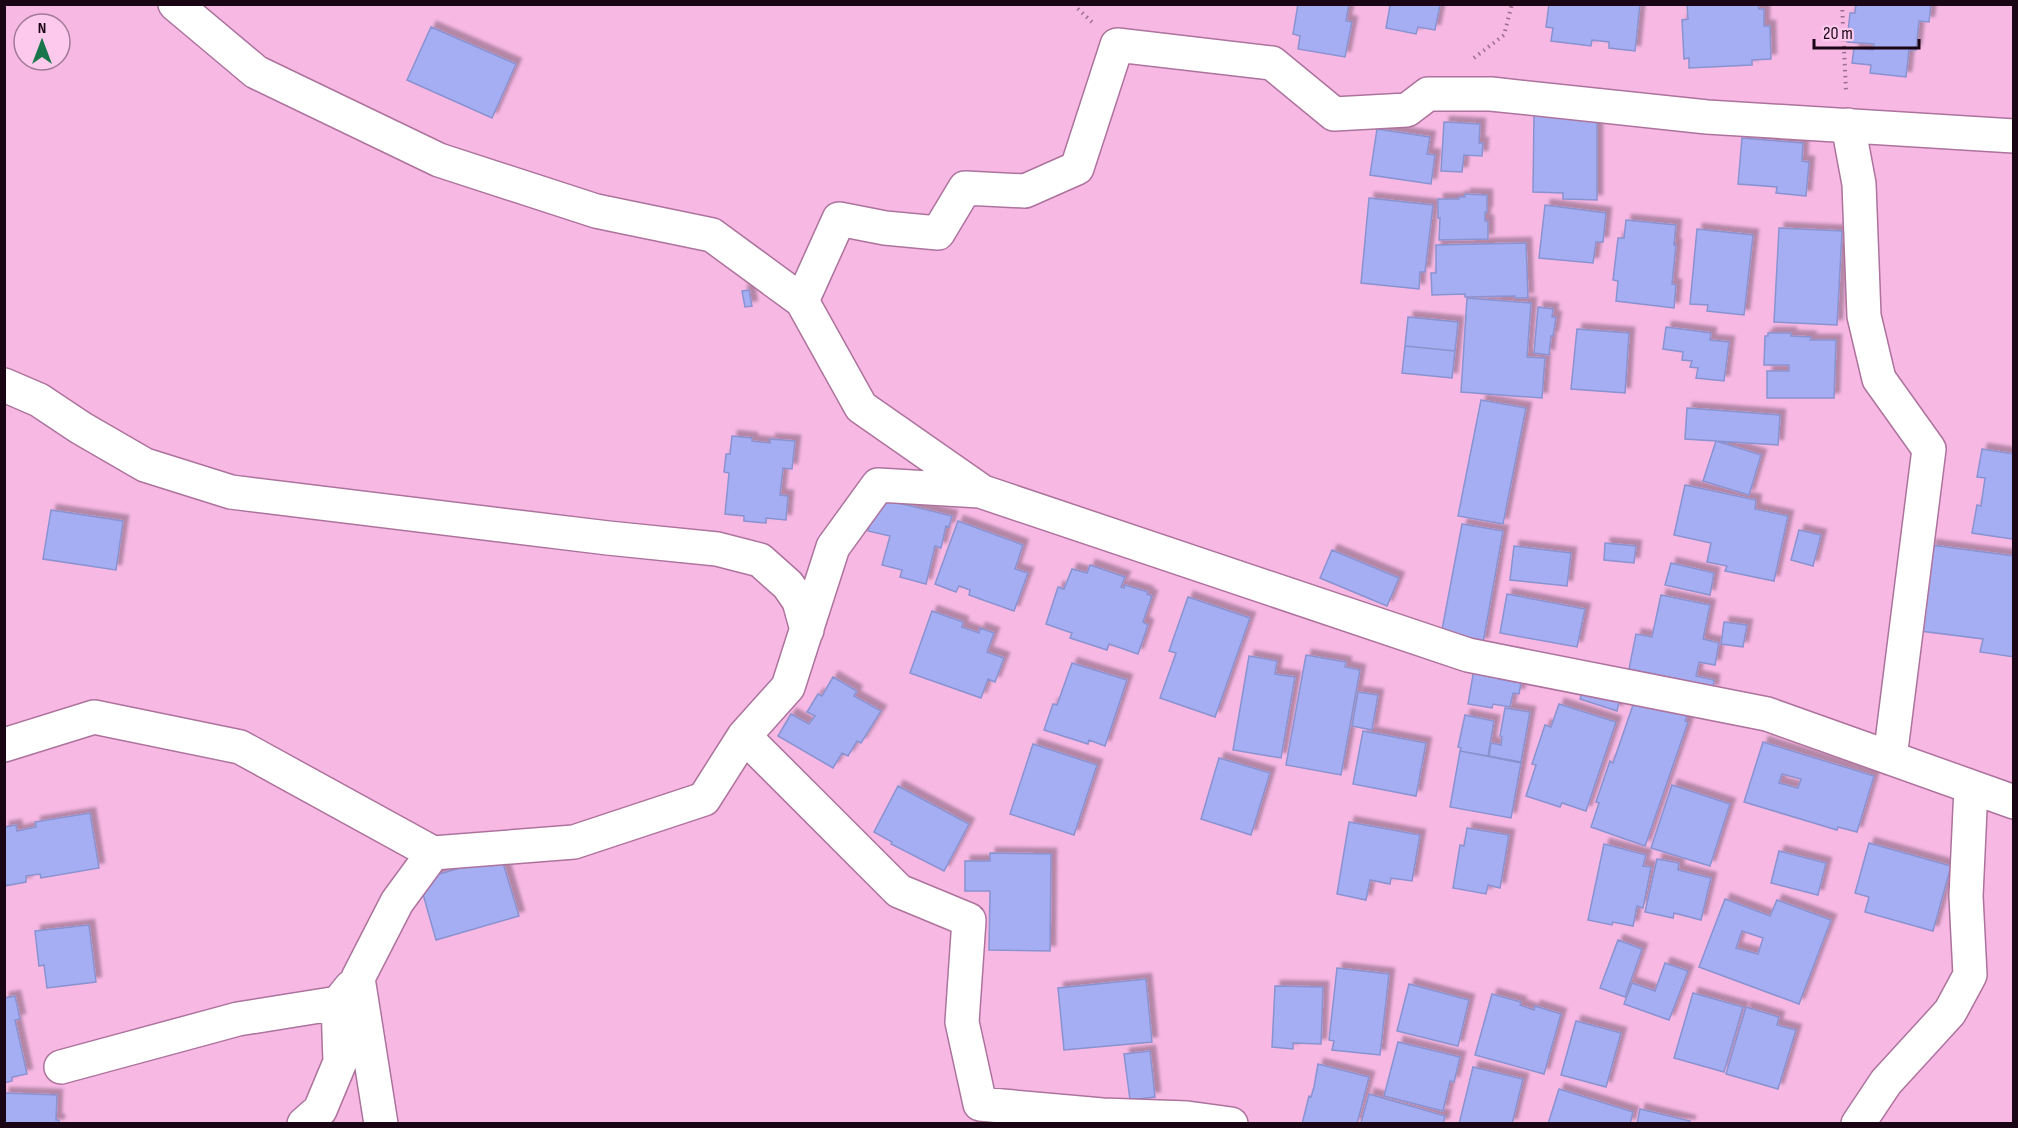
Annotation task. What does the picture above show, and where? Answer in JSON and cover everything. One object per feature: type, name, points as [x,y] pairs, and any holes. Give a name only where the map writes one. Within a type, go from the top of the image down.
[{"type":"street","points":[[175,4],[256,72],[439,160],[596,211],[712,235],[802,301],[861,407],[980,490]]},
{"type":"street","points":[[802,301],[839,219],[885,228],[938,233],[964,188],[1025,190],[1077,168],[1117,45],[1272,63],[1334,114],[1407,110],[1428,94],[1491,94],[1707,117],[2013,136]]},
{"type":"street","points":[[1848,125],[1859,184],[1864,316],[1871,348],[1879,379],[1929,449],[1890,758]]},
{"type":"street","points":[[4,385],[39,400],[81,428],[145,465],[231,492],[717,549],[760,560],[788,585],[799,601],[807,630]]},
{"type":"street","points":[[4,745],[94,717],[240,747],[434,853],[574,842],[704,799],[744,736],[789,687],[833,547],[878,485],[980,490],[1468,655],[1767,714],[2013,802]]},
{"type":"street","points":[[744,736],[899,891],[969,920],[962,1022],[980,1104],[1102,1115],[1187,1118],[1231,1124]]},
{"type":"street","points":[[1858,1124],[1886,1082],[1950,1012],[1970,975],[1966,896],[1971,787]]},
{"type":"street","points":[[304,1124],[320,1110],[340,1062],[348,991],[397,902],[434,853]]},
{"type":"street","points":[[61,1067],[348,991]]},
{"type":"street","points":[[348,991],[381,1124]]},
{"type":"path","points":[[1428,94],[1504,35],[1512,4]]},
{"type":"path","points":[[1842,4],[1848,125]]},
{"type":"building","points":[[1298,4],[1349,4],[1346,21],[1352,22],[1345,57],[1298,49],[1300,36],[1293,34]]},
{"type":"building","points":[[1382,4],[1445,4],[1440,5],[1435,30],[1418,27],[1416,34],[1386,28],[1390,6]]},
{"type":"building","points":[[1549,4],[1640,4],[1635,51],[1609,48],[1609,42],[1592,40],[1591,46],[1551,41],[1553,28],[1546,27]]},
{"type":"building","points":[[1687,4],[1758,4],[1759,9],[1764,9],[1764,26],[1770,26],[1771,59],[1752,60],[1752,65],[1689,68],[1689,58],[1684,59],[1682,20],[1688,19]]},
{"type":"building","points":[[1856,4],[1931,4],[1929,22],[1919,21],[1916,50],[1909,50],[1906,77],[1870,73],[1871,65],[1852,63],[1854,48],[1873,50],[1874,44],[1847,42],[1850,13],[1855,13]]},
{"type":"building","points":[[431,27],[516,64],[492,118],[407,80]]},
{"type":"building","points":[[1534,112],[1597,113],[1597,200],[1563,199],[1563,193],[1533,192]]},
{"type":"building","points":[[1444,122],[1480,124],[1479,143],[1483,143],[1482,156],[1464,155],[1462,172],[1441,171]]},
{"type":"building","points":[[1377,129],[1430,137],[1427,154],[1435,155],[1431,184],[1370,175]]},
{"type":"building","points":[[1742,138],[1803,143],[1802,161],[1809,162],[1806,196],[1776,193],[1777,187],[1738,184]]},
{"type":"building","points":[[1465,194],[1487,195],[1485,221],[1488,221],[1488,239],[1439,240],[1438,199],[1459,199],[1459,197],[1465,197]]},
{"type":"building","points":[[1369,198],[1433,205],[1425,272],[1420,272],[1419,289],[1361,283]]},
{"type":"building","points":[[1545,205],[1606,213],[1603,242],[1596,242],[1593,263],[1539,258]]},
{"type":"building","points":[[1626,220],[1676,225],[1672,284],[1676,285],[1674,308],[1616,301],[1618,281],[1613,280],[1618,238],[1624,238]]},
{"type":"building","points":[[1779,228],[1842,231],[1837,325],[1774,322]]},
{"type":"building","points":[[1697,229],[1753,235],[1744,315],[1707,311],[1708,305],[1690,304]]},
{"type":"building","points":[[1526,243],[1528,298],[1465,297],[1465,294],[1432,295],[1431,273],[1436,273],[1436,245]]},
{"type":"building","points":[[749,290],[752,306],[745,307],[742,291]]},
{"type":"building","points":[[1467,298],[1531,303],[1527,357],[1545,358],[1542,398],[1461,392]]},
{"type":"building","points":[[1538,307],[1553,309],[1552,317],[1556,317],[1549,355],[1534,353]]},
{"type":"building","points":[[1408,317],[1458,322],[1455,351],[1405,346]]},
{"type":"building","points":[[1666,327],[1711,333],[1710,340],[1729,342],[1724,381],[1696,378],[1698,368],[1690,367],[1692,361],[1682,360],[1683,352],[1663,349]]},
{"type":"building","points":[[1577,329],[1629,333],[1625,393],[1571,389]]},
{"type":"building","points":[[1768,333],[1791,333],[1791,336],[1811,337],[1810,340],[1836,340],[1834,398],[1767,398],[1767,371],[1789,371],[1789,365],[1764,365],[1765,336],[1768,336]]},
{"type":"building","points":[[1405,346],[1455,351],[1452,378],[1402,373]]},
{"type":"building","points":[[1481,400],[1526,408],[1503,524],[1458,516]]},
{"type":"building","points":[[1687,408],[1780,415],[1778,445],[1685,439]]},
{"type":"building","points":[[732,436],[770,443],[770,439],[795,441],[792,469],[783,468],[780,495],[788,496],[786,520],[766,518],[766,523],[744,521],[744,516],[725,514],[729,473],[724,472],[726,454],[730,454]]},
{"type":"building","points":[[1716,441],[1761,455],[1749,495],[1703,481]]},
{"type":"building","points":[[1982,449],[2014,454],[2014,534],[2012,539],[1972,533],[1977,505],[1981,506],[1985,478],[1977,477]]},
{"type":"building","points":[[1685,485],[1756,500],[1755,509],[1788,516],[1774,581],[1725,571],[1727,566],[1707,562],[1711,543],[1674,535]]},
{"type":"building","points":[[882,499],[952,516],[949,527],[946,526],[941,548],[935,546],[926,584],[900,577],[902,570],[882,565],[890,536],[868,531],[875,505]]},
{"type":"building","points":[[51,510],[123,521],[116,570],[43,559]]},
{"type":"building","points":[[958,521],[1023,545],[1015,569],[1028,573],[1014,611],[969,595],[970,590],[959,586],[956,592],[935,584]]},
{"type":"building","points":[[1462,524],[1503,531],[1483,643],[1441,635]]},
{"type":"building","points":[[1799,530],[1821,535],[1813,566],[1791,560]]},
{"type":"building","points":[[1605,543],[1636,546],[1634,563],[1604,560]]},
{"type":"building","points":[[1931,545],[2014,556],[2014,657],[1980,652],[1983,639],[1920,631]]},
{"type":"building","points":[[1514,546],[1571,553],[1567,586],[1510,580]]},
{"type":"building","points":[[1332,550],[1399,578],[1387,606],[1320,578]]},
{"type":"building","points":[[1671,563],[1714,573],[1710,595],[1665,585]]},
{"type":"building","points":[[1090,565],[1125,577],[1121,587],[1124,588],[1125,585],[1148,592],[1147,594],[1152,596],[1143,622],[1148,625],[1138,654],[1109,644],[1107,650],[1070,638],[1072,633],[1046,624],[1058,587],[1064,589],[1072,569],[1087,573]]},
{"type":"building","points":[[1507,594],[1585,609],[1577,647],[1500,633]]},
{"type":"building","points":[[1661,595],[1710,605],[1703,639],[1719,643],[1715,665],[1699,662],[1696,676],[1714,680],[1713,690],[1692,686],[1693,682],[1629,669],[1636,634],[1652,637]]},
{"type":"building","points":[[1188,597],[1250,618],[1215,717],[1160,698],[1176,653],[1169,651]]},
{"type":"building","points":[[932,611],[963,622],[962,627],[979,633],[980,628],[994,633],[987,652],[1004,658],[995,682],[988,679],[981,698],[910,673]]},
{"type":"building","points":[[1724,622],[1747,625],[1743,647],[1721,644]]},
{"type":"building","points":[[1306,655],[1346,662],[1345,667],[1360,670],[1341,775],[1286,765]]},
{"type":"building","points":[[1249,656],[1277,661],[1275,674],[1295,677],[1281,758],[1233,750]]},
{"type":"building","points":[[1072,663],[1127,680],[1105,746],[1089,740],[1088,744],[1044,730],[1053,704],[1057,705]]},
{"type":"building","points":[[1474,669],[1499,673],[1499,679],[1521,683],[1519,694],[1513,693],[1510,707],[1493,704],[1492,708],[1468,704]]},
{"type":"building","points":[[833,677],[857,691],[854,696],[881,711],[861,743],[857,741],[848,756],[842,753],[833,768],[778,736],[791,714],[809,724],[815,716],[807,712],[818,694],[822,696]]},
{"type":"building","points":[[1584,687],[1620,698],[1617,711],[1580,699]]},
{"type":"building","points":[[1358,692],[1378,695],[1372,730],[1352,726]]},
{"type":"building","points":[[1634,702],[1688,713],[1685,721],[1688,722],[1645,846],[1591,827],[1599,803],[1596,802],[1610,761],[1613,763]]},
{"type":"building","points":[[1559,704],[1616,722],[1586,811],[1562,803],[1560,807],[1526,796],[1536,765],[1532,764],[1545,725],[1551,727]]},
{"type":"building","points":[[1505,708],[1530,712],[1521,762],[1489,756],[1491,743],[1501,745],[1502,737],[1500,736]]},
{"type":"building","points":[[1465,715],[1494,721],[1488,756],[1460,751],[1461,748],[1458,747]]},
{"type":"building","points":[[1363,731],[1426,743],[1416,796],[1353,784]]},
{"type":"building","points":[[1763,742],[1874,776],[1857,832],[1838,827],[1837,830],[1744,802]],"holes":[[[1782,774],[1801,779],[1798,788],[1779,783]]]},
{"type":"building","points":[[1033,744],[1097,765],[1074,835],[1010,814]]},
{"type":"building","points":[[1460,751],[1521,763],[1511,818],[1450,807]]},
{"type":"building","points":[[1219,758],[1270,773],[1251,835],[1201,819]]},
{"type":"building","points":[[1672,785],[1730,804],[1710,866],[1651,848]]},
{"type":"building","points":[[898,786],[969,824],[944,871],[891,844],[892,842],[874,832]]},
{"type":"building","points":[[90,813],[99,868],[41,878],[40,874],[26,876],[26,882],[4,886],[4,827],[16,825],[17,831],[36,827],[35,822]]},
{"type":"building","points":[[1349,822],[1420,835],[1412,881],[1391,878],[1390,884],[1370,880],[1366,900],[1337,894]]},
{"type":"building","points":[[1467,828],[1509,835],[1500,888],[1488,885],[1486,894],[1453,888],[1460,845],[1464,846]]},
{"type":"building","points":[[1869,843],[1951,866],[1933,931],[1865,912],[1869,897],[1855,893]]},
{"type":"building","points":[[1604,844],[1646,855],[1643,866],[1651,867],[1643,908],[1637,906],[1633,926],[1588,920]]},
{"type":"building","points":[[1779,851],[1826,863],[1818,895],[1771,883]]},
{"type":"building","points":[[990,853],[1051,854],[1050,951],[989,950],[990,891],[965,891],[965,861],[990,861]]},
{"type":"building","points":[[501,856],[519,916],[436,940],[419,880]]},
{"type":"building","points":[[1657,859],[1679,863],[1678,870],[1711,878],[1701,920],[1674,913],[1673,918],[1645,912]]},
{"type":"building","points":[[1725,899],[1770,916],[1777,900],[1831,920],[1799,1004],[1699,967]],"holes":[[[1742,931],[1763,938],[1758,954],[1736,948]]]},
{"type":"building","points":[[89,925],[96,982],[47,988],[44,965],[39,966],[35,931]]},
{"type":"building","points":[[1618,940],[1642,949],[1625,997],[1600,988]]},
{"type":"building","points":[[1665,963],[1688,971],[1669,1020],[1624,1004],[1632,983],[1655,991]]},
{"type":"building","points":[[1337,968],[1389,974],[1380,1055],[1332,1050],[1334,1041],[1329,1040]]},
{"type":"building","points":[[1146,979],[1152,1042],[1064,1050],[1058,988]]},
{"type":"building","points":[[1409,984],[1469,1000],[1458,1046],[1397,1031]]},
{"type":"building","points":[[1275,986],[1323,987],[1321,1044],[1293,1043],[1293,1049],[1272,1047]]},
{"type":"building","points":[[1693,993],[1743,1007],[1724,1072],[1674,1058]]},
{"type":"building","points":[[1492,994],[1521,1002],[1520,1005],[1534,1010],[1535,1006],[1561,1014],[1544,1074],[1475,1055]]},
{"type":"building","points":[[15,996],[20,1019],[15,1020],[27,1074],[12,1077],[12,1081],[4,1083],[4,998]]},
{"type":"building","points":[[1746,1007],[1779,1017],[1777,1025],[1796,1030],[1778,1089],[1726,1074]]},
{"type":"building","points":[[1576,1021],[1621,1033],[1606,1087],[1561,1075]]},
{"type":"building","points":[[1398,1042],[1460,1057],[1454,1082],[1450,1081],[1443,1111],[1384,1096]]},
{"type":"building","points":[[1150,1051],[1155,1097],[1130,1100],[1124,1054]]},
{"type":"building","points":[[1318,1064],[1369,1077],[1357,1124],[1302,1124],[1309,1096],[1311,1097],[1314,1087]]},
{"type":"building","points":[[1473,1067],[1523,1079],[1512,1124],[1459,1124]]},
{"type":"building","points":[[1559,1089],[1633,1112],[1630,1124],[1548,1124]]},
{"type":"building","points":[[4,1093],[57,1095],[56,1120],[59,1120],[59,1124],[4,1124]]},
{"type":"building","points":[[1369,1094],[1445,1116],[1443,1124],[1361,1123]]},
{"type":"building","points":[[1640,1109],[1690,1121],[1690,1124],[1637,1124]]}]
